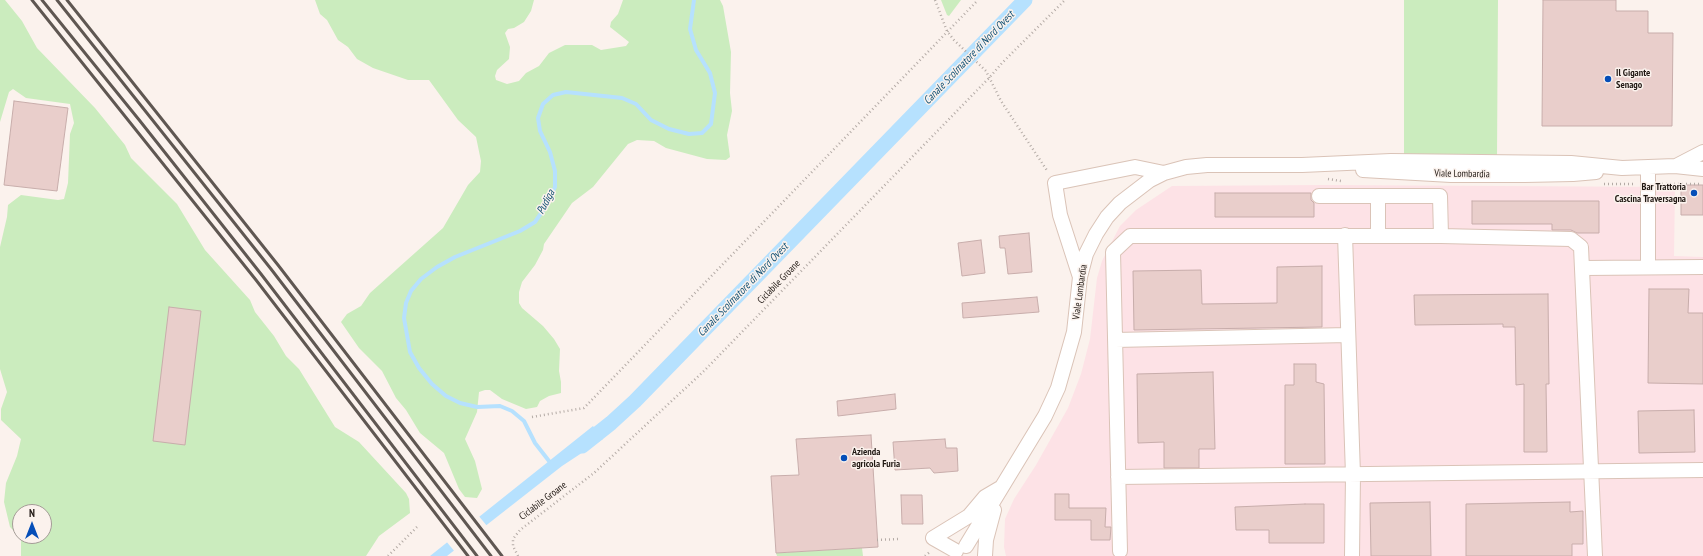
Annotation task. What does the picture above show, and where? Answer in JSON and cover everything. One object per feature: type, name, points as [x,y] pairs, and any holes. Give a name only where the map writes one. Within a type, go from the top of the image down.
[{"type":"street","name":"Viale Lombardia","points":[[1675,166],[1703,152]]},
{"type":"street","name":"Viale Lombardia","points":[[958,551],[1001,490],[1045,416],[1058,388],[1074,332],[1080,277],[1086,254],[1107,217],[1135,190],[1150,180],[1164,173],[1186,167],[1207,165],[1302,165],[1391,161],[1571,163],[1622,168],[1675,166],[1703,169]]},
{"type":"street","points":[[1080,277],[1060,215],[1055,183],[1136,167],[1164,173]]},
{"type":"street","points":[[1648,168],[1648,267]]},
{"type":"street","points":[[1319,196],[1440,196],[1441,236]]},
{"type":"street","points":[[1378,196],[1378,235]]},
{"type":"street","points":[[1345,235],[1352,475],[1352,556]]},
{"type":"street","points":[[1120,551],[1114,252],[1130,236],[1378,235],[1571,239],[1581,247],[1584,268],[1595,556]]},
{"type":"street","points":[[1584,268],[1703,267]]},
{"type":"street","points":[[1115,340],[1348,335]]},
{"type":"street","points":[[1118,477],[1703,470]]},
{"type":"street","points":[[985,556],[977,548],[958,551],[933,538],[969,516],[985,497],[1001,490]]},
{"type":"street","name":"Viale Lombardia","points":[[985,556],[986,540],[1001,490]]},
{"type":"path","points":[[934,0],[947,31],[954,40],[986,71],[1001,101],[1055,183]]},
{"type":"path","points":[[532,417],[584,408],[978,0]]},
{"type":"path","points":[[989,78],[1065,0]]},
{"type":"path","name":"Ciclabile Groane","points":[[518,556],[513,546],[513,539],[520,530],[594,473],[704,371],[989,78]]},
{"type":"path","points":[[1322,177],[1342,181]]},
{"type":"path","points":[[1598,184],[1703,184]]},
{"type":"path","points":[[388,556],[418,526]]},
{"type":"path","points":[[877,540],[898,539]]},
{"type":"shaded area","points":[[1323,185],[1675,187],[1674,256],[1703,257],[1703,556],[1006,556],[1004,547],[1005,519],[1014,499],[1036,465],[1068,408],[1081,374],[1090,339],[1097,278],[1102,261],[1120,226],[1136,210],[1172,186]]},
{"type":"green space","points":[[0,0],[5,0],[22,21],[37,48],[95,108],[125,145],[131,158],[177,204],[205,250],[250,300],[255,312],[274,336],[286,356],[299,369],[335,427],[359,442],[406,493],[409,499],[410,513],[379,536],[366,556],[21,556],[21,544],[52,544],[52,504],[12,504],[12,529],[10,527],[4,502],[6,483],[17,456],[21,439],[1,420],[1,409],[7,392],[0,369],[0,247],[7,217],[8,205],[21,195],[58,200],[64,199],[68,183],[70,134],[74,123],[70,104],[26,98],[13,89],[9,92],[0,122]]},
{"type":"green space","points":[[315,0],[534,0],[531,11],[524,22],[514,28],[508,29],[505,33],[510,47],[509,59],[497,70],[495,76],[496,80],[507,84],[519,81],[526,73],[539,66],[549,53],[565,45],[592,45],[601,50],[626,46],[629,42],[610,27],[611,22],[618,14],[623,0],[720,0],[723,6],[731,52],[730,93],[732,111],[727,135],[730,157],[726,160],[707,159],[666,148],[654,141],[637,140],[628,144],[593,187],[572,203],[544,244],[543,250],[535,265],[522,282],[519,292],[519,303],[522,308],[543,326],[560,349],[559,371],[561,393],[549,396],[540,401],[537,407],[526,409],[502,399],[490,390],[479,392],[477,412],[465,439],[475,461],[482,489],[477,498],[465,497],[459,489],[444,453],[420,433],[406,410],[396,398],[382,371],[359,348],[341,322],[347,314],[361,306],[370,293],[443,228],[468,185],[480,172],[481,161],[476,137],[458,120],[429,80],[408,80],[373,68],[357,59],[348,47],[338,40],[327,20],[320,14]]},
{"type":"green space","points":[[941,0],[961,0],[949,16],[947,15]]},
{"type":"green space","points":[[1404,0],[1498,0],[1497,157],[1404,155]]},
{"type":"green space","points":[[862,548],[863,556],[777,556],[776,553]]},
{"type":"water","points":[[593,426],[603,439],[562,466],[447,556],[430,556]]},
{"type":"pier","points":[[478,515],[487,526],[455,552],[446,541]]},
{"type":"building","name":"Il Gigante Senago","points":[[1543,0],[1616,0],[1616,11],[1648,11],[1648,33],[1673,33],[1672,126],[1542,126]]},
{"type":"building","points":[[14,101],[68,108],[57,191],[4,185]]},
{"type":"building","points":[[1681,185],[1703,185],[1703,215],[1681,215]]},
{"type":"building","points":[[1215,193],[1311,193],[1311,200],[1314,203],[1314,217],[1215,217]]},
{"type":"building","points":[[1472,201],[1599,201],[1599,233],[1577,233],[1571,230],[1552,230],[1552,224],[1472,224]]},
{"type":"building","points":[[1029,233],[1032,272],[1008,274],[1005,248],[1000,248],[999,236]]},
{"type":"building","points":[[981,240],[985,273],[962,276],[958,243]]},
{"type":"building","points":[[1322,266],[1322,327],[1134,330],[1133,271],[1201,270],[1202,304],[1277,303],[1277,267]]},
{"type":"building","points":[[1649,289],[1689,289],[1688,313],[1703,313],[1703,384],[1648,383]]},
{"type":"building","points":[[1548,294],[1549,384],[1546,384],[1547,452],[1524,452],[1524,384],[1516,385],[1515,327],[1503,327],[1503,324],[1415,325],[1414,295]]},
{"type":"building","points":[[1037,297],[1039,312],[963,318],[962,303]]},
{"type":"building","points":[[169,307],[201,311],[185,445],[153,441]]},
{"type":"building","points":[[1294,364],[1316,364],[1316,382],[1324,384],[1325,464],[1285,464],[1285,385],[1294,385]]},
{"type":"building","points":[[1213,372],[1215,449],[1199,449],[1199,468],[1164,468],[1164,442],[1138,443],[1137,374]]},
{"type":"building","points":[[895,394],[896,409],[838,416],[837,401]]},
{"type":"building","points":[[1694,410],[1695,452],[1639,453],[1638,411]]},
{"type":"building","points":[[871,435],[878,547],[776,553],[771,476],[799,475],[796,439]]},
{"type":"building","points":[[945,439],[946,448],[957,448],[958,471],[934,473],[930,468],[895,470],[893,442]]},
{"type":"building","points":[[1055,494],[1069,494],[1069,508],[1106,508],[1105,527],[1111,527],[1110,540],[1091,540],[1091,520],[1055,520]]},
{"type":"building","points":[[901,495],[922,495],[923,524],[902,524]]},
{"type":"building","points":[[1430,502],[1431,556],[1371,556],[1370,503]]},
{"type":"building","points":[[1570,502],[1570,512],[1583,511],[1583,544],[1572,544],[1572,556],[1466,556],[1466,504]]},
{"type":"building","points":[[1324,504],[1324,543],[1269,543],[1269,530],[1236,530],[1235,507]]},
{"type":"waterway","name":"Pudiga","points":[[549,461],[535,443],[524,421],[512,411],[500,406],[477,407],[460,403],[446,396],[432,384],[419,368],[410,352],[404,318],[406,303],[411,291],[421,279],[437,267],[455,257],[520,231],[535,222],[546,206],[555,187],[555,171],[550,152],[540,131],[538,118],[543,104],[553,95],[566,92],[622,98],[636,104],[651,120],[669,129],[689,134],[702,133],[711,124],[715,93],[710,73],[696,50],[690,29],[694,0]]},
{"type":"waterway","name":"Canale Scolmatore di Nord Ovest","points":[[582,446],[611,423],[635,401],[1025,0]]},
{"type":"railway","points":[[32,0],[256,280],[468,556]]},
{"type":"railway","points":[[42,0],[261,274],[477,556]]},
{"type":"railway","points":[[57,0],[271,269],[491,556]]},
{"type":"railway","points":[[67,0],[278,265],[502,556]]},
{"type":"place","name":"Il Gigante Senago","points":[[1608,79]]},
{"type":"place","name":"Bar Trattoria Cascina Traversagna","points":[[1694,193]]},
{"type":"place","name":"Azienda agricola Furia","points":[[844,458]]}]
